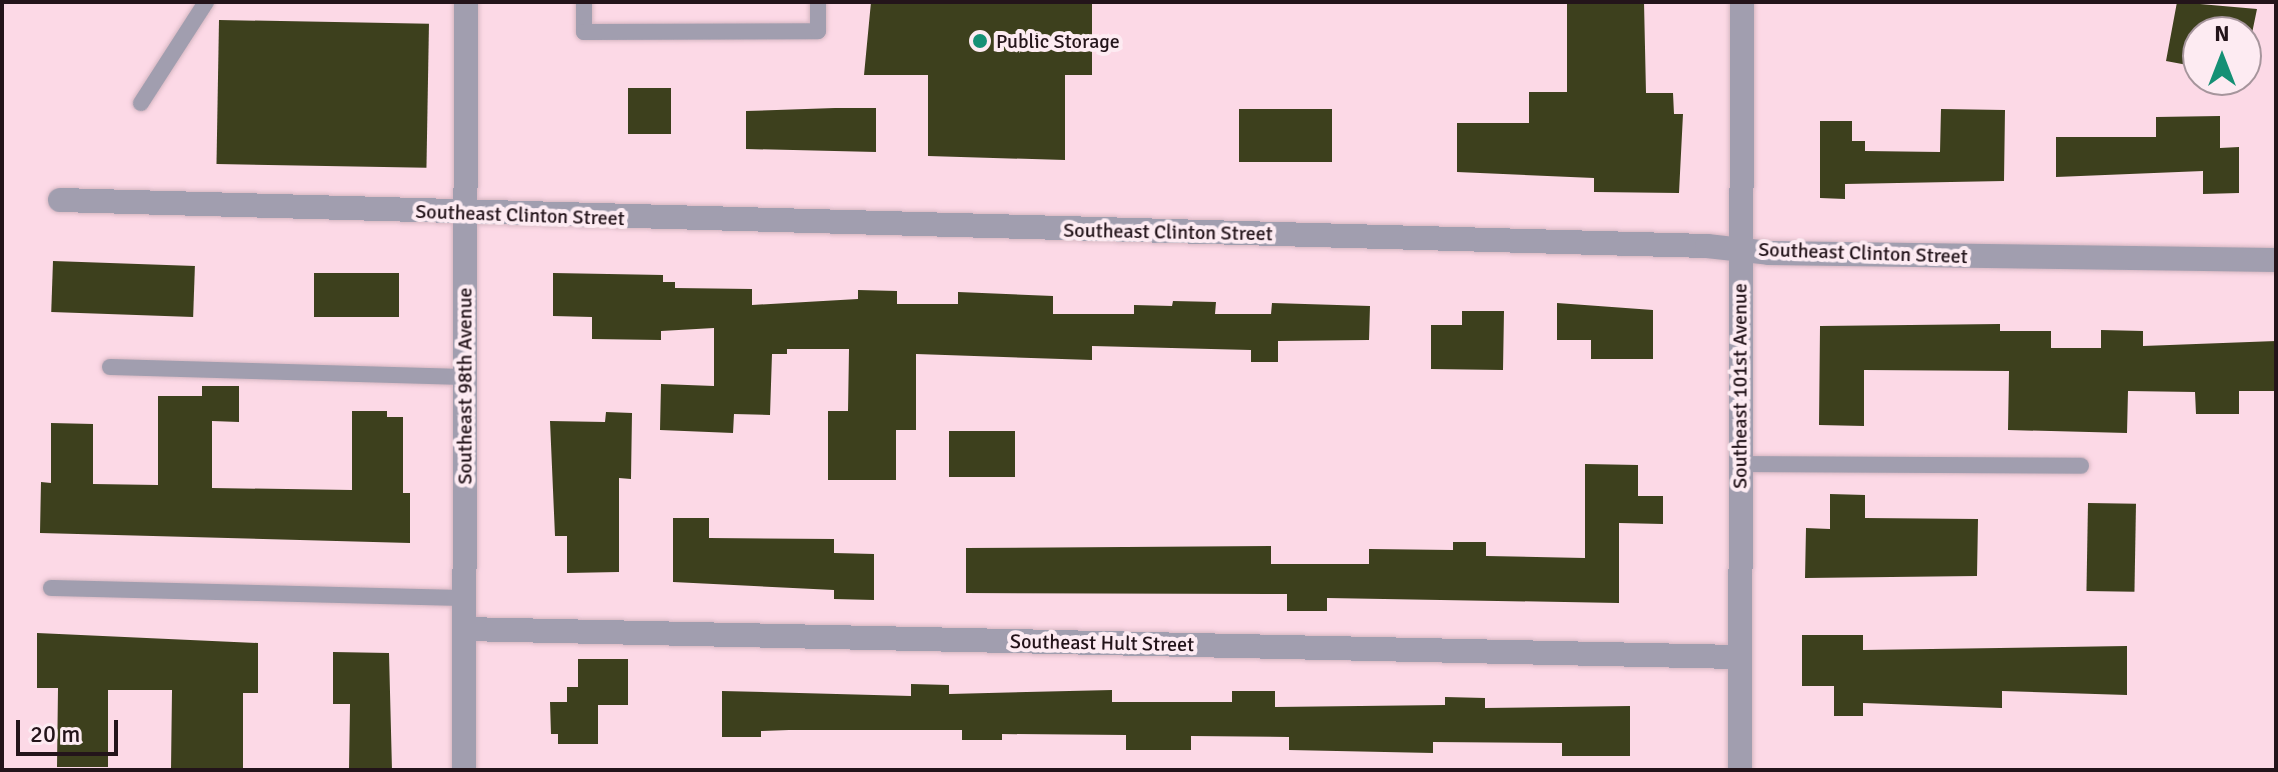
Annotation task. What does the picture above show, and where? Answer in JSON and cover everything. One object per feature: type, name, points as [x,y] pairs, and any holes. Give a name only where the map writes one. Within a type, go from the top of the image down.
[{"type":"street","name":"Southeast 98th Avenue","points":[[464,770],[466,2]]},
{"type":"street","name":"Southeast 101st Avenue","points":[[1740,770],[1742,2]]},
{"type":"street","name":"Southeast Clinton Street","points":[[60,200],[1741,249],[2276,260]]},
{"type":"street","name":"Southeast Hult Street","points":[[464,629],[1740,657]]},
{"type":"lane","points":[[141,103],[206,2]]},
{"type":"lane","points":[[584,2],[584,32],[818,31],[818,2]]},
{"type":"lane","points":[[110,367],[465,377]]},
{"type":"lane","points":[[1740,464],[2081,466]]},
{"type":"lane","points":[[51,588],[464,598]]},
{"type":"building","name":"Public Storage","points":[[871,2],[1092,2],[1092,75],[1065,75],[1065,160],[928,156],[928,75],[864,75]]},
{"type":"building","points":[[1567,2],[1644,2],[1646,93],[1673,93],[1674,114],[1683,114],[1679,193],[1594,192],[1594,178],[1457,172],[1457,123],[1529,123],[1529,92],[1567,92]]},
{"type":"building","points":[[2177,2],[2257,9],[2256,16],[2182,16],[2182,64],[2166,61]]},
{"type":"building","points":[[219,20],[429,24],[426,168],[216,164]]},
{"type":"building","points":[[628,88],[671,88],[671,134],[628,134]]},
{"type":"building","points":[[876,108],[876,152],[746,149],[746,111]]},
{"type":"building","points":[[1239,109],[1332,109],[1332,162],[1239,162]]},
{"type":"building","points":[[1941,109],[2005,110],[2004,181],[1845,184],[1845,199],[1820,198],[1820,121],[1852,121],[1852,141],[1865,141],[1865,151],[1940,152]]},
{"type":"building","points":[[2220,116],[2220,148],[2239,147],[2239,193],[2203,194],[2203,171],[2056,177],[2056,137],[2156,137],[2156,117]]},
{"type":"building","points":[[53,261],[195,266],[193,317],[51,312]]},
{"type":"building","points":[[314,273],[399,273],[399,317],[314,317]]},
{"type":"building","points":[[553,273],[663,275],[663,282],[675,282],[675,288],[752,289],[752,305],[858,299],[858,290],[897,291],[897,304],[958,304],[958,292],[1053,296],[1053,314],[1134,314],[1134,305],[1172,306],[1173,301],[1216,302],[1215,314],[1271,314],[1272,303],[1370,306],[1369,340],[1278,341],[1278,362],[1251,362],[1251,350],[1092,346],[1092,360],[916,354],[916,430],[896,430],[896,480],[828,480],[828,411],[848,411],[849,349],[787,349],[787,354],[772,354],[770,415],[734,414],[733,433],[660,430],[661,384],[714,386],[714,328],[661,331],[661,340],[592,339],[592,317],[553,316]]},
{"type":"building","points":[[1557,303],[1653,310],[1653,359],[1591,359],[1591,340],[1557,340]]},
{"type":"building","points":[[1462,311],[1504,311],[1503,370],[1431,369],[1431,325],[1462,325]]},
{"type":"building","points":[[2000,324],[2000,331],[2051,331],[2051,348],[2101,348],[2101,330],[2143,331],[2143,346],[2276,341],[2276,391],[2239,391],[2239,414],[2196,414],[2195,392],[2128,391],[2127,433],[2008,430],[2009,371],[1864,370],[1864,426],[1819,425],[1820,326]]},
{"type":"building","points":[[202,386],[239,386],[239,422],[212,421],[212,488],[352,490],[352,411],[387,411],[387,417],[403,417],[403,493],[410,493],[410,543],[40,533],[41,482],[51,483],[51,423],[93,424],[93,484],[158,485],[158,396],[202,396]]},
{"type":"building","points":[[606,412],[632,413],[631,479],[619,478],[619,572],[567,573],[567,536],[555,536],[550,421],[605,422]]},
{"type":"building","points":[[949,431],[1015,431],[1015,477],[949,477]]},
{"type":"building","points":[[1585,464],[1638,465],[1638,496],[1663,496],[1663,524],[1619,523],[1619,603],[1327,598],[1327,611],[1287,611],[1287,594],[966,593],[966,548],[1271,546],[1271,564],[1369,564],[1369,549],[1453,550],[1453,542],[1486,542],[1486,556],[1585,558]]},
{"type":"building","points":[[1830,494],[1865,495],[1865,518],[1978,519],[1977,576],[1805,578],[1806,528],[1830,529]]},
{"type":"building","points":[[2088,503],[2136,504],[2134,592],[2086,591]]},
{"type":"building","points":[[673,518],[709,518],[709,538],[834,539],[834,553],[874,554],[874,600],[834,599],[834,590],[673,582]]},
{"type":"building","points":[[37,633],[258,643],[258,693],[243,693],[243,770],[171,770],[172,690],[108,690],[108,767],[57,767],[58,688],[37,688]]},
{"type":"building","points":[[1802,635],[1863,635],[1863,650],[2127,646],[2127,695],[2002,691],[2002,708],[1863,703],[1863,716],[1834,716],[1834,686],[1802,686]]},
{"type":"building","points":[[333,652],[389,653],[392,770],[349,770],[350,704],[333,704]]},
{"type":"building","points":[[578,659],[628,659],[628,705],[598,705],[598,744],[558,744],[558,734],[551,734],[550,702],[567,702],[567,687],[578,687]]},
{"type":"building","points":[[911,684],[949,685],[949,694],[1112,690],[1112,702],[1232,702],[1232,691],[1275,691],[1275,707],[1445,705],[1445,697],[1485,698],[1485,708],[1630,706],[1630,756],[1562,756],[1562,743],[1433,742],[1433,753],[1289,750],[1289,737],[1191,736],[1191,750],[1126,750],[1126,735],[1002,734],[1002,740],[962,740],[962,730],[789,730],[761,731],[761,737],[722,737],[722,691],[911,696]]},
{"type":"place","name":"Public Storage","points":[[980,41]]}]
